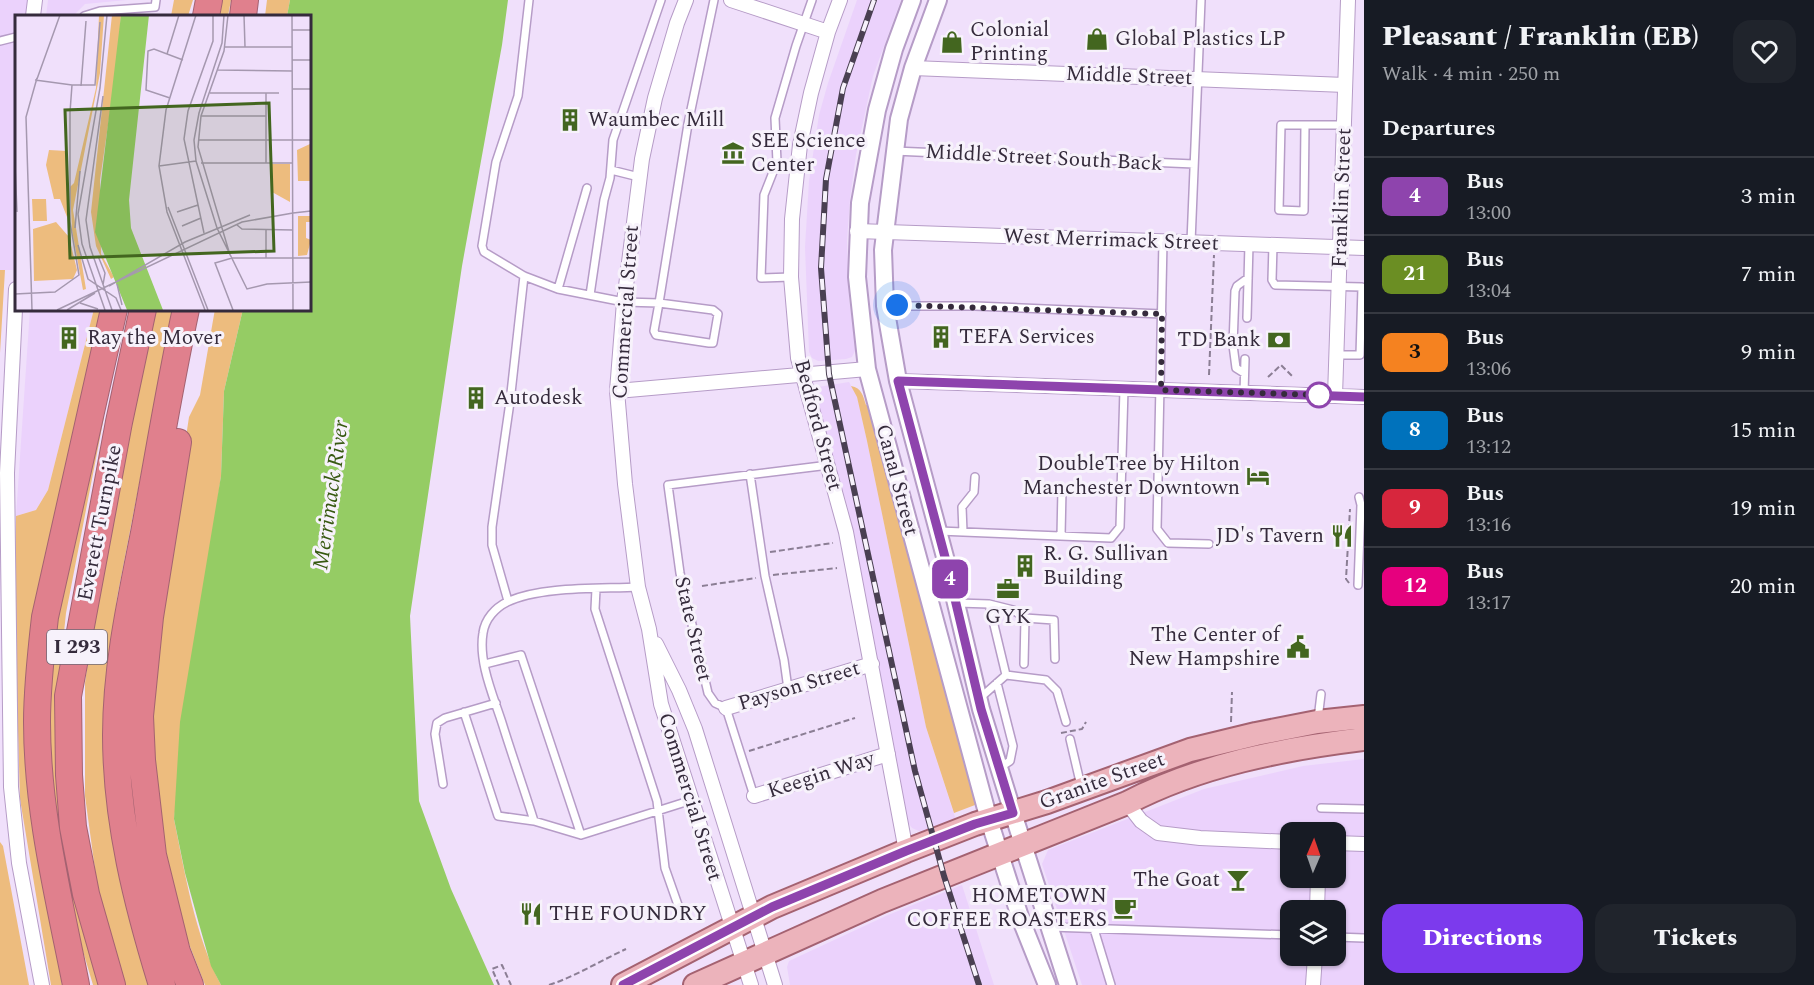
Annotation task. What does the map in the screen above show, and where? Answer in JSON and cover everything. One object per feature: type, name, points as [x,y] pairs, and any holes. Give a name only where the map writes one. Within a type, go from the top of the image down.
[{"type":"highway","points":[[206,15],[209,0]]},
{"type":"highway","points":[[243,15],[245,0]]},
{"type":"highway","points":[[76,985],[43,807],[37,723],[39,669],[45,617],[114,310]]},
{"type":"highway","name":"Everett Turnpike","points":[[112,985],[86,894],[74,827],[69,775],[68,696],[118,422],[143,310]]},
{"type":"highway","name":"I 293","points":[[162,985],[141,917],[131,873],[123,827],[116,736],[124,643],[186,310]]},
{"type":"highway","points":[[190,985],[177,952],[153,855],[142,760],[140,716],[150,617],[202,310]]},
{"type":"main road","name":"Granite Street","points":[[623,985],[753,916],[906,851],[989,820],[1190,750],[1317,722],[1364,717]]},
{"type":"main road","name":"Granite Street","points":[[695,985],[882,902],[1127,803],[1159,786],[1245,759],[1364,739]]},
{"type":"street","points":[[33,15],[35,0]]},
{"type":"street","name":"Commercial Street","points":[[686,0],[676,23],[655,98],[639,177],[624,302],[617,391],[625,484],[638,587],[649,629],[661,704],[751,985]]},
{"type":"street","points":[[731,0],[828,32]]},
{"type":"street","name":"Bedford Street","points":[[840,0],[828,32],[811,93],[800,145],[792,219],[791,277],[802,375],[846,532],[906,851]]},
{"type":"street","name":"Canal Street","points":[[912,0],[894,49],[877,110],[868,153],[857,231],[857,277],[867,369],[989,820],[1021,920],[1047,985]]},
{"type":"street","name":"Canal Street","points":[[938,0],[904,95],[894,151],[885,232],[883,276],[885,306],[898,381],[979,699],[1068,985]]},
{"type":"street","name":"Franklin Street","points":[[1335,396],[1348,0]]},
{"type":"street","name":"Middle Street","points":[[913,68],[1345,85]]},
{"type":"street","name":"West Merrimack Street","points":[[857,231],[1364,248]]},
{"type":"street","points":[[15,309],[7,473],[11,788],[19,863],[42,985]]},
{"type":"street","points":[[617,391],[867,369]]},
{"type":"street","points":[[898,381],[1364,397]]},
{"type":"street","name":"Commercial Street","points":[[649,629],[679,690],[694,729],[775,985]]},
{"type":"street","name":"Payson Street","points":[[726,708],[872,664]]},
{"type":"street","name":"Keegin Way","points":[[754,796],[888,754]]},
{"type":"street","points":[[1127,803],[1141,821],[1158,833],[1200,838],[1280,842]]},
{"type":"street","points":[[1346,843],[1364,844]]},
{"type":"street","points":[[1313,985],[1314,966]]},
{"type":"lane","points":[[529,0],[518,96],[496,162],[482,246],[484,252],[524,276],[558,289],[624,302],[658,303],[713,310],[718,314],[713,343],[656,335],[654,331],[658,303],[688,124],[714,0]]},
{"type":"lane","points":[[590,295],[611,170],[613,140],[661,0]]},
{"type":"lane","points":[[791,277],[761,278],[763,205],[766,188],[777,162],[775,118],[812,0]]},
{"type":"lane","points":[[1191,242],[1201,0]]},
{"type":"lane","points":[[87,15],[100,11],[155,4]]},
{"type":"lane","points":[[0,41],[15,37]]},
{"type":"lane","points":[[1305,126],[1304,211],[1278,210],[1281,125],[1344,125]]},
{"type":"lane","name":"Middle Street South Back","points":[[894,151],[1194,164]]},
{"type":"lane","points":[[611,170],[639,177]]},
{"type":"lane","points":[[558,289],[587,188]]},
{"type":"lane","points":[[1163,241],[1158,530],[1168,543],[1209,544]]},
{"type":"lane","points":[[1247,318],[1249,244]]},
{"type":"lane","points":[[1273,245],[1272,280],[1275,285],[1362,287],[1360,356],[1336,355]]},
{"type":"lane","points":[[508,601],[492,545],[492,527],[510,402],[524,276]]},
{"type":"lane","points":[[1245,373],[1236,368],[1233,345],[1235,291],[1237,286],[1248,278]]},
{"type":"lane","points":[[885,306],[975,306],[1162,314]]},
{"type":"lane","points":[[1244,393],[1245,359]]},
{"type":"lane","points":[[938,531],[1111,538],[1120,527],[1124,389]]},
{"type":"lane","points":[[788,689],[784,660],[765,576],[750,474],[829,465]]},
{"type":"lane","name":"State Street","points":[[750,474],[668,485],[680,573],[708,693],[716,703],[726,708],[754,796]]},
{"type":"lane","points":[[963,532],[962,507],[974,492],[975,477]]},
{"type":"lane","points":[[1061,536],[1062,489]]},
{"type":"lane","points":[[1358,585],[1361,504],[1359,497]]},
{"type":"lane","points":[[534,821],[485,664],[483,634],[485,625],[497,607],[508,601],[544,592],[638,587]]},
{"type":"lane","points":[[596,590],[595,609],[657,801],[665,868],[678,905]]},
{"type":"lane","points":[[955,603],[989,604],[1013,610],[1025,618],[1054,620],[1055,659]]},
{"type":"lane","points":[[989,604],[1006,675]]},
{"type":"lane","points":[[1024,664],[1025,618]]},
{"type":"lane","points":[[485,664],[521,655],[580,835]]},
{"type":"lane","points":[[979,699],[1006,675]]},
{"type":"lane","points":[[1006,675],[1046,681],[1058,691],[1066,722]]},
{"type":"lane","points":[[997,683],[1013,746],[1010,761],[999,768]]},
{"type":"lane","points":[[1314,746],[1321,694]]},
{"type":"lane","points":[[443,784],[435,734],[437,723],[496,703]]},
{"type":"lane","points":[[464,712],[498,816],[534,821],[580,835],[692,800]]},
{"type":"lane","points":[[1070,739],[1082,789]]},
{"type":"lane","points":[[1322,808],[1364,809]]},
{"type":"lane","points":[[1050,927],[1280,935]]},
{"type":"lane","points":[[1094,929],[1111,985]]},
{"type":"lane","points":[[1346,937],[1364,938]]},
{"type":"path","points":[[1209,375],[1214,255]]},
{"type":"path","points":[[1268,377],[1281,365],[1294,378]]},
{"type":"path","points":[[761,553],[833,543]]},
{"type":"path","points":[[702,586],[837,568]]},
{"type":"path","points":[[1058,584],[1079,585]]},
{"type":"path","points":[[1231,728],[1232,692]]},
{"type":"path","points":[[741,754],[855,718]]},
{"type":"path","points":[[1061,733],[1082,729],[1086,722]]},
{"type":"path","points":[[549,985],[570,978],[585,968],[626,949]]},
{"type":"path","points":[[499,985],[492,969],[502,965],[511,985]]},
{"type":"shaded area","points":[[0,0],[35,0],[34,14],[15,15],[15,270],[0,270]]},
{"type":"shaded area","points":[[48,0],[127,0],[85,4],[74,15],[46,15]]},
{"type":"shaded area","points":[[174,0],[193,0],[188,15],[171,15]]},
{"type":"shaded area","points":[[221,0],[231,0],[228,15],[217,15]]},
{"type":"shaded area","points":[[267,0],[290,0],[287,15],[265,15]]},
{"type":"shaded area","points":[[857,0],[901,0],[873,76],[856,155],[850,199],[847,241],[849,299],[856,349],[852,357],[846,359],[818,361],[812,358],[809,352],[805,247],[809,181],[819,115]]},
{"type":"shaded area","points":[[0,270],[5,270],[0,353]]},
{"type":"shaded area","points":[[30,310],[94,310],[48,490],[36,510],[16,516]]},
{"type":"shaded area","points":[[94,310],[106,310],[47,564],[50,904],[62,985],[51,985],[20,799],[14,595],[16,516],[36,510],[48,490]]},
{"type":"shaded area","points":[[154,310],[173,310],[117,598],[108,670],[108,809],[128,915],[150,985],[125,985],[97,884],[85,796],[85,683],[98,586]]},
{"type":"shaded area","points":[[215,310],[243,310],[224,391],[221,476],[174,819],[198,925],[204,946],[221,985],[205,985],[177,913],[154,794],[151,687],[162,595],[189,417],[200,395]]},
{"type":"shaded area","points":[[849,382],[857,396],[926,727],[956,820],[921,832],[912,828],[906,820],[848,508],[815,394],[818,387]]},
{"type":"shaded area","points":[[851,386],[860,391],[866,405],[870,406],[975,799],[975,805],[954,813],[926,727],[867,441],[857,397]]},
{"type":"shaded area","points":[[98,416],[104,417],[66,613],[57,700],[100,985],[93,985],[67,897],[45,742],[50,615]]},
{"type":"shaded area","points":[[1364,759],[1364,985],[1082,985],[1042,864],[1048,850],[1204,789],[1303,766]]},
{"type":"shaded area","points":[[0,842],[3,846],[29,985],[0,985]]},
{"type":"shaded area","points":[[962,885],[994,985],[790,985],[787,967],[789,961],[888,915]]},
{"type":"water","name":"Merrimack River","points":[[290,0],[508,0],[462,266],[410,616],[419,801],[451,889],[494,985],[221,985],[211,966],[185,873],[174,819],[180,722],[221,476],[224,391],[243,310],[310,310],[310,15],[287,15]]},
{"type":"railway","points":[[874,0],[843,88],[826,179],[821,268],[829,374],[915,771],[944,876],[979,985]]},
{"type":"bus line","name":"4","points":[[623,985],[772,907],[975,824],[1013,813],[981,709],[945,557],[898,381],[1364,397]]},
{"type":"place","name":"Global Plastics LP","points":[[1097,39]]},
{"type":"place","name":"Colonial Printing","points":[[952,42]]},
{"type":"place","name":"Waumbec Mill","points":[[570,120]]},
{"type":"place","name":"SEE Science Center","points":[[733,153]]},
{"type":"place","name":"TEFA Services","points":[[941,337]]},
{"type":"place","name":"Ray the Mover","points":[[69,338]]},
{"type":"place","name":"TD Bank","points":[[1279,340]]},
{"type":"place","name":"Autodesk","points":[[476,398]]},
{"type":"place","name":"DoubleTree by Hilton Manchester Downtown","points":[[1258,476]]},
{"type":"place","name":"JD's Tavern","points":[[1342,536]]},
{"type":"place","name":"R. G. Sullivan Building","points":[[1025,566]]},
{"type":"place","name":"GYK","points":[[1008,589]]},
{"type":"place","name":"The Center of New Hampshire","points":[[1298,647]]},
{"type":"place","name":"The Goat","points":[[1238,880]]},
{"type":"place","name":"HOMETOWN COFFEE ROASTERS","points":[[1125,908]]},
{"type":"place","name":"THE FOUNDRY","points":[[531,914]]},
{"type":"route","points":[[897,305],[1162,314],[1161,390],[1319,395]]}]
